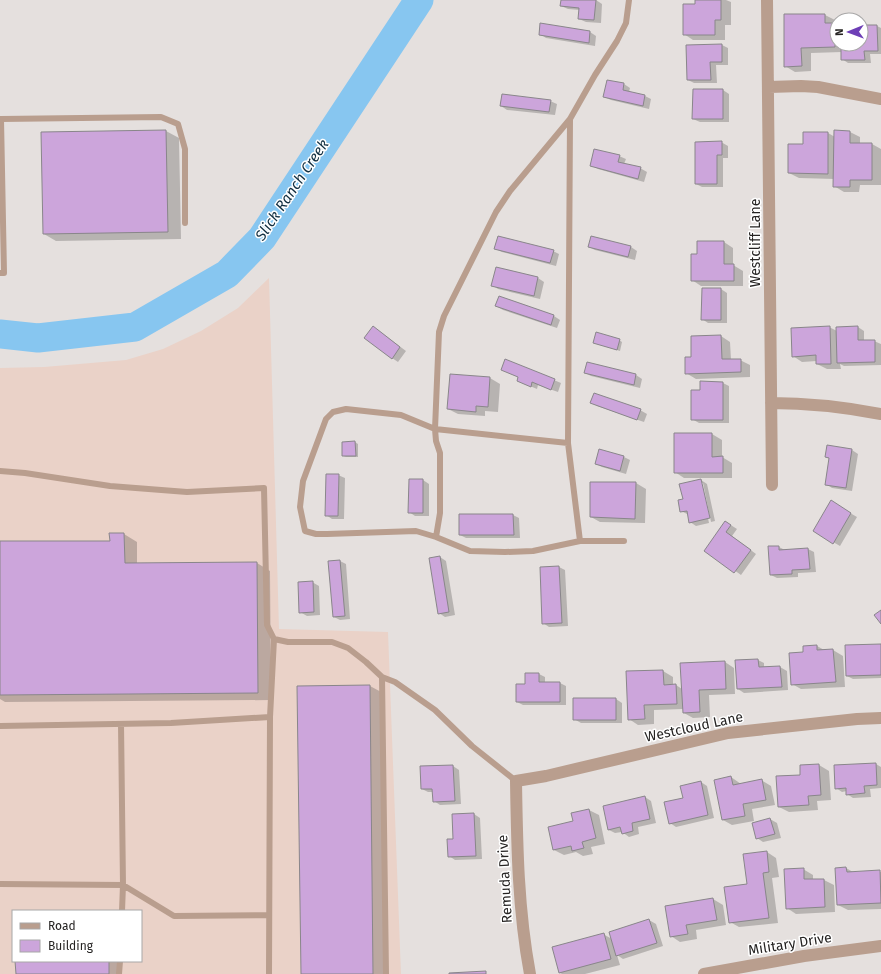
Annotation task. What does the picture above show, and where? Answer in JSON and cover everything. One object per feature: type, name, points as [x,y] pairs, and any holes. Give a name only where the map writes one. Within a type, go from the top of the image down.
[{"type":"street","name":"Westcliff Lane","points":[[767,0],[772,485]]},
{"type":"street","points":[[769,87],[818,87],[881,99]]},
{"type":"street","points":[[771,403],[812,404],[849,408],[881,414]]},
{"type":"street","name":"Westcloud Lane","points":[[516,781],[546,776],[728,733],[857,719],[881,718]]},
{"type":"street","name":"Remuda Drive","points":[[516,781],[518,874],[524,944],[530,974]]},
{"type":"street","name":"Military Drive","points":[[704,974],[804,956],[881,946]]},
{"type":"lane","points":[[436,537],[440,513],[440,453],[436,441],[435,429],[439,332],[444,316],[496,212],[510,191],[570,119],[595,75],[617,41],[626,23],[629,0]]},
{"type":"lane","points":[[0,273],[4,273],[1,119],[161,117],[178,124],[185,148],[185,223]]},
{"type":"lane","points":[[570,119],[568,443],[580,541]]},
{"type":"lane","points":[[568,443],[435,429],[401,415],[346,409],[333,412],[326,419],[303,481],[300,507],[305,531],[316,534],[416,531],[436,537],[470,551],[533,551],[580,541],[624,541]]},
{"type":"lane","points":[[0,471],[25,473],[110,486],[187,492],[264,488],[267,625],[274,639],[270,717],[269,974]]},
{"type":"lane","points":[[274,639],[288,642],[332,642],[348,648],[382,677],[395,682],[435,710],[472,746],[516,781]]},
{"type":"lane","points":[[382,677],[386,974]]},
{"type":"lane","points":[[0,726],[121,724],[270,717]]},
{"type":"lane","points":[[121,724],[122,910]]},
{"type":"lane","points":[[0,884],[123,885],[174,916],[269,915]]},
{"type":"lane","points":[[119,974],[120,962]]},
{"type":"shaded area","points":[[269,278],[279,629],[388,632],[401,974],[0,974],[0,368],[44,367],[126,360],[163,349],[201,331],[238,308]]},
{"type":"building","points":[[561,0],[596,0],[594,20],[578,19],[579,8],[560,6]]},
{"type":"building","points":[[695,0],[721,0],[721,20],[715,20],[715,35],[683,35],[683,4],[695,4]]},
{"type":"building","points":[[784,14],[825,14],[825,23],[829,23],[829,47],[801,48],[802,66],[784,67]]},
{"type":"building","points":[[540,23],[590,31],[589,43],[539,35]]},
{"type":"building","points":[[869,25],[877,25],[878,51],[869,51]]},
{"type":"building","points":[[722,44],[722,62],[710,62],[711,80],[687,80],[686,45]]},
{"type":"building","points":[[841,52],[864,52],[865,60],[841,60]]},
{"type":"building","points":[[607,80],[624,83],[623,90],[645,95],[643,106],[603,97]]},
{"type":"building","points":[[693,89],[723,89],[723,119],[692,119]]},
{"type":"building","points":[[502,94],[551,100],[549,112],[500,106]]},
{"type":"building","points":[[166,130],[168,232],[43,234],[41,132]]},
{"type":"building","points":[[834,130],[850,131],[850,143],[872,143],[872,180],[850,180],[850,187],[833,187]]},
{"type":"building","points":[[803,132],[828,132],[828,174],[788,173],[788,144],[803,144]]},
{"type":"building","points":[[722,141],[722,155],[717,155],[717,184],[695,184],[695,142]]},
{"type":"building","points":[[594,149],[620,155],[618,162],[641,167],[638,179],[590,166]]},
{"type":"building","points":[[498,236],[554,250],[550,263],[494,249]]},
{"type":"building","points":[[591,236],[631,246],[628,257],[588,247]]},
{"type":"building","points":[[697,241],[724,241],[724,264],[734,264],[734,281],[691,281],[691,254],[697,254]]},
{"type":"building","points":[[496,267],[538,277],[534,296],[491,286]]},
{"type":"building","points":[[702,288],[721,288],[721,320],[701,320]]},
{"type":"building","points":[[499,296],[554,315],[551,325],[495,306]]},
{"type":"building","points":[[373,326],[400,347],[392,359],[364,338]]},
{"type":"building","points":[[830,326],[831,364],[816,364],[816,355],[792,357],[791,328]]},
{"type":"building","points":[[858,326],[858,340],[875,340],[875,362],[837,363],[836,327]]},
{"type":"building","points":[[596,332],[620,339],[617,350],[593,343]]},
{"type":"building","points":[[721,335],[722,359],[741,359],[741,372],[685,374],[685,357],[691,357],[691,336]]},
{"type":"building","points":[[505,359],[555,379],[551,390],[532,382],[531,387],[517,381],[518,377],[501,370]]},
{"type":"building","points":[[587,362],[636,374],[634,385],[584,373]]},
{"type":"building","points":[[450,374],[490,377],[488,407],[476,406],[476,412],[447,409]]},
{"type":"building","points":[[700,381],[723,382],[723,420],[691,420],[691,390],[700,390]]},
{"type":"building","points":[[594,393],[641,409],[637,420],[590,403]]},
{"type":"building","points":[[674,433],[712,433],[712,457],[723,456],[723,473],[674,473]]},
{"type":"building","points":[[355,441],[356,456],[342,456],[342,442]]},
{"type":"building","points":[[827,445],[852,449],[846,488],[825,485],[829,458],[825,457]]},
{"type":"building","points":[[599,449],[624,456],[620,471],[595,464]]},
{"type":"building","points":[[326,474],[339,474],[338,516],[325,516]]},
{"type":"building","points":[[409,479],[423,479],[423,513],[408,513]]},
{"type":"building","points":[[701,479],[710,518],[689,523],[687,511],[680,512],[678,500],[683,499],[679,484]]},
{"type":"building","points":[[590,482],[636,482],[635,519],[590,517]]},
{"type":"building","points":[[831,500],[851,513],[833,544],[813,531]]},
{"type":"building","points":[[459,514],[513,514],[514,535],[459,535]]},
{"type":"building","points":[[725,521],[731,525],[726,532],[751,550],[734,573],[704,551]]},
{"type":"building","points":[[109,533],[124,533],[125,563],[257,562],[258,693],[0,695],[0,541],[110,541]]},
{"type":"building","points":[[768,546],[779,546],[779,550],[808,548],[810,569],[792,570],[792,574],[770,575]]},
{"type":"building","points":[[440,556],[449,612],[438,614],[429,558]]},
{"type":"building","points":[[340,560],[345,616],[333,617],[328,561]]},
{"type":"building","points":[[559,566],[562,623],[542,624],[540,567]]},
{"type":"building","points":[[313,581],[314,612],[299,613],[298,582]]},
{"type":"building","points":[[881,610],[881,624],[874,615]]},
{"type":"building","points":[[881,644],[881,675],[846,676],[845,645]]},
{"type":"building","points":[[817,645],[817,650],[833,649],[836,682],[791,685],[789,653],[803,652],[803,646]]},
{"type":"building","points":[[758,659],[759,667],[780,666],[782,687],[737,689],[735,660]]},
{"type":"building","points":[[725,661],[726,689],[699,690],[700,712],[683,713],[680,663]]},
{"type":"building","points":[[663,670],[664,685],[676,684],[677,704],[644,705],[645,719],[628,720],[626,671]]},
{"type":"building","points":[[525,673],[539,673],[539,682],[560,682],[560,702],[516,702],[516,684],[525,684]]},
{"type":"building","points":[[370,685],[373,974],[301,974],[297,686]]},
{"type":"building","points":[[573,698],[616,698],[616,720],[573,720]]},
{"type":"building","points":[[876,763],[877,785],[864,786],[865,793],[846,795],[846,788],[835,789],[834,765]]},
{"type":"building","points":[[819,764],[821,795],[808,796],[809,805],[778,807],[776,776],[800,775],[800,765]]},
{"type":"building","points":[[453,765],[455,801],[433,802],[432,789],[421,789],[420,766]]},
{"type":"building","points":[[731,776],[733,785],[762,779],[766,800],[743,804],[745,816],[722,820],[714,780]]},
{"type":"building","points":[[701,781],[708,815],[669,824],[664,802],[683,798],[680,786]]},
{"type":"building","points":[[645,796],[650,819],[632,823],[633,831],[622,834],[620,827],[608,830],[603,806]]},
{"type":"building","points":[[589,809],[596,838],[582,842],[584,848],[572,851],[571,846],[553,850],[548,827],[573,821],[571,813]]},
{"type":"building","points":[[474,813],[476,856],[448,857],[447,839],[453,839],[452,814]]},
{"type":"building","points":[[770,818],[775,834],[756,839],[752,823]]},
{"type":"building","points":[[767,851],[769,872],[763,873],[769,918],[729,923],[724,887],[747,884],[743,854]]},
{"type":"building","points":[[846,867],[847,872],[880,870],[881,903],[837,905],[835,868]]},
{"type":"building","points":[[804,868],[804,879],[824,879],[825,907],[786,909],[784,869]]},
{"type":"building","points":[[713,898],[717,920],[686,925],[688,934],[670,937],[665,906]]},
{"type":"building","points":[[649,919],[657,943],[616,956],[609,932]]},
{"type":"building","points":[[604,933],[611,959],[559,973],[552,947]]},
{"type":"building","points":[[15,962],[109,962],[109,974],[16,974]]},
{"type":"building","points":[[486,971],[486,974],[449,974],[449,973]]},
{"type":"waterway","name":"Slick Ranch Creek","points":[[0,334],[38,338],[135,327],[227,274],[262,238],[419,0]]}]
